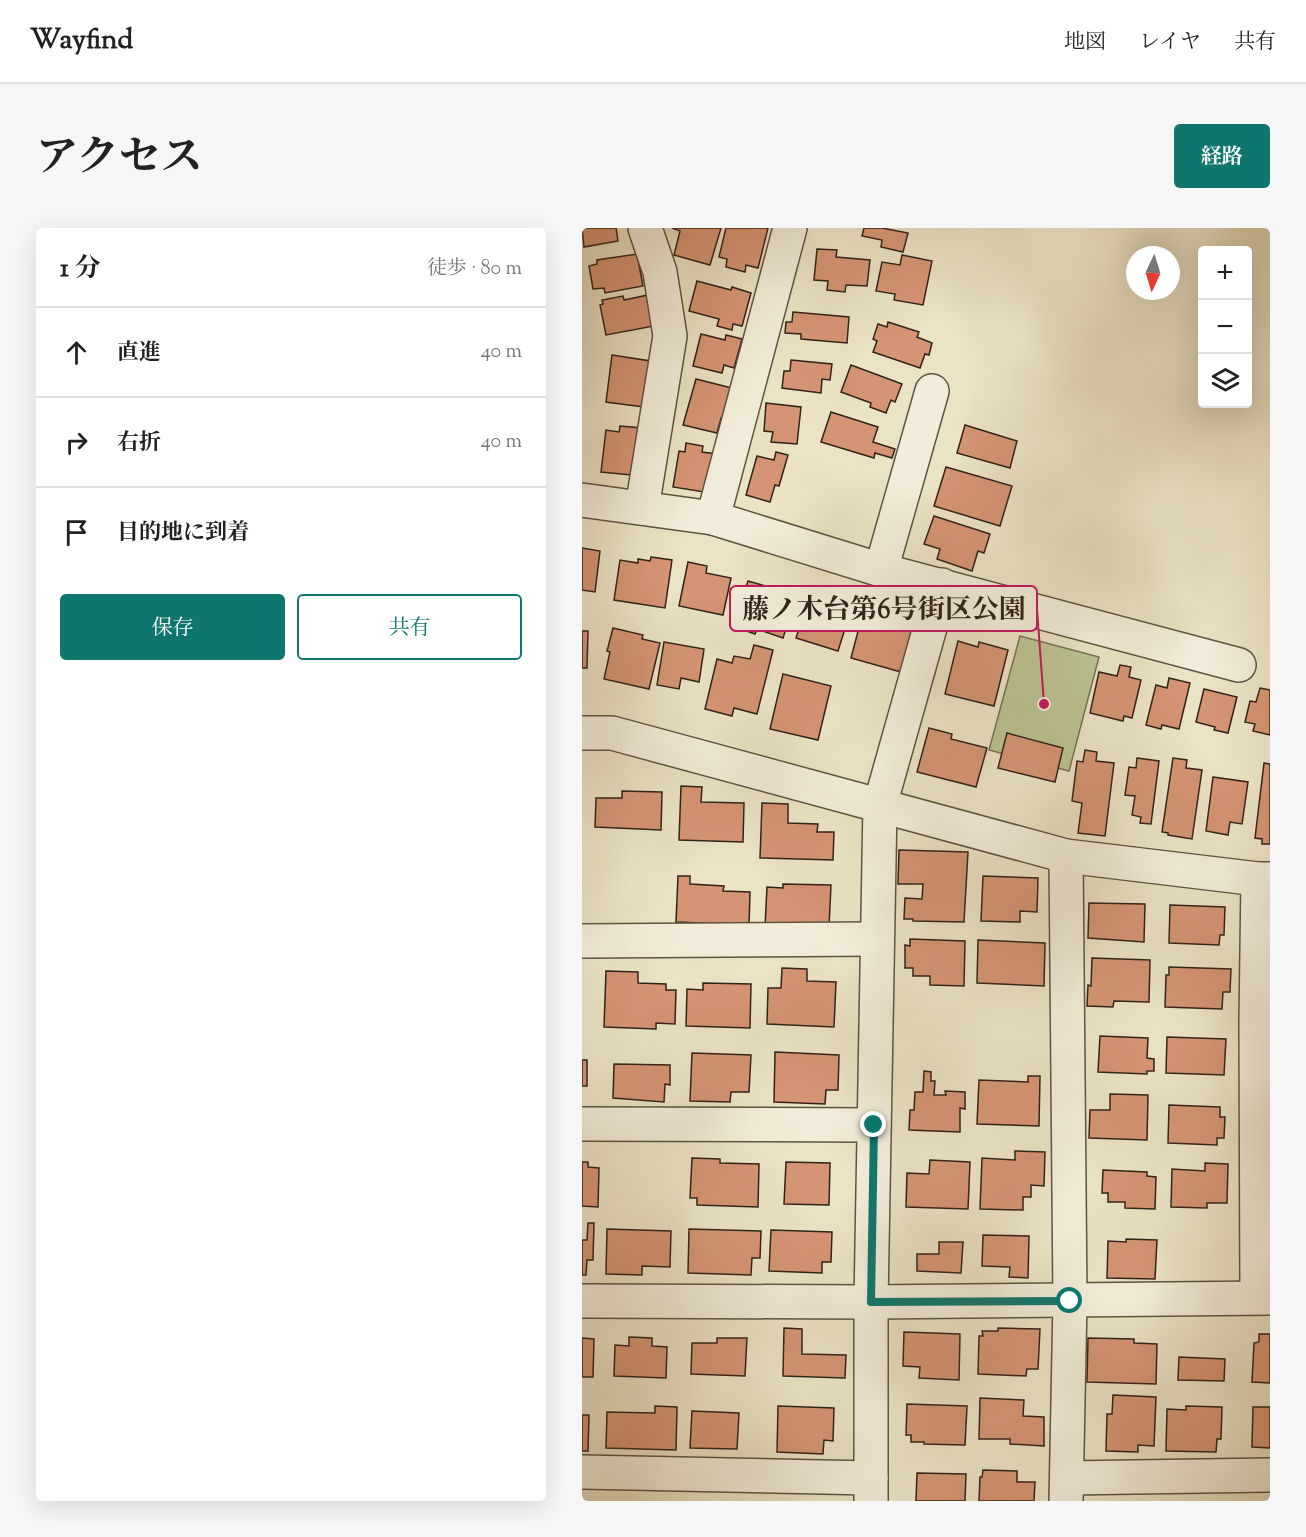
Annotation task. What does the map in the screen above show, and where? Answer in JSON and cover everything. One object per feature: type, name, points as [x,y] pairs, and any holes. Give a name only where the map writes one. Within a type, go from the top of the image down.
[{"type":"street","points":[[642,508],[670,336],[660,272],[645,228]]},
{"type":"street","points":[[713,518],[790,228]]},
{"type":"street","points":[[881,570],[932,391]]},
{"type":"street","points":[[582,500],[713,518],[881,570],[1239,665]]},
{"type":"street","points":[[582,1472],[871,1489],[871,1302],[880,805],[942,585]]},
{"type":"street","points":[[582,734],[612,733],[1066,856],[1264,879],[1264,1298],[871,1302],[582,1301]]},
{"type":"street","points":[[1066,856],[1070,1301],[1066,1489],[1270,1475]]},
{"type":"street","points":[[582,941],[877,939]]},
{"type":"street","points":[[582,1124],[874,1125]]},
{"type":"green space","points":[[1020,636],[1099,657],[1069,771],[989,750]]},
{"type":"building","points":[[582,228],[616,228],[618,241],[584,247]]},
{"type":"building","points":[[672,228],[721,228],[710,265],[674,255],[680,231]]},
{"type":"building","points":[[726,228],[768,228],[758,268],[746,265],[745,272],[726,267],[727,259],[719,257]]},
{"type":"building","points":[[864,228],[882,228],[908,233],[903,252],[881,247],[882,240],[862,236]]},
{"type":"building","points":[[817,249],[837,250],[836,257],[870,260],[867,286],[846,285],[845,292],[827,290],[828,281],[814,280]]},
{"type":"building","points":[[637,254],[643,286],[605,293],[604,288],[593,289],[589,266],[597,264],[597,260]]},
{"type":"building","points":[[902,255],[932,261],[923,305],[894,300],[895,294],[876,291],[882,262],[900,265]]},
{"type":"building","points":[[697,281],[751,293],[742,326],[733,324],[732,330],[717,326],[719,319],[689,311]]},
{"type":"building","points":[[648,295],[654,326],[606,335],[600,305],[603,304],[602,300],[623,296],[624,300]]},
{"type":"building","points":[[793,312],[849,317],[847,343],[801,339],[801,334],[785,333],[786,322],[792,322]]},
{"type":"building","points":[[888,322],[919,332],[917,337],[932,343],[929,355],[925,354],[920,368],[873,352],[877,341],[873,339],[878,324],[887,327]]},
{"type":"building","points":[[701,334],[725,340],[726,335],[742,339],[734,368],[724,365],[722,373],[693,366]]},
{"type":"building","points":[[612,355],[657,362],[651,408],[606,402]]},
{"type":"building","points":[[791,360],[832,364],[830,380],[822,379],[821,393],[782,388],[784,371],[790,371]]},
{"type":"building","points":[[851,365],[902,384],[895,402],[891,400],[886,413],[870,407],[871,403],[841,392]]},
{"type":"building","points":[[696,379],[736,389],[728,419],[721,418],[717,433],[683,425]]},
{"type":"building","points":[[766,403],[801,407],[797,444],[771,442],[773,432],[764,431]]},
{"type":"building","points":[[831,412],[878,427],[873,442],[895,449],[892,458],[875,453],[874,458],[821,442]]},
{"type":"building","points":[[965,425],[1017,441],[1010,468],[957,453]]},
{"type":"building","points":[[620,426],[642,428],[631,475],[601,472],[606,430],[619,432]]},
{"type":"building","points":[[686,443],[703,446],[702,452],[717,454],[710,493],[673,487],[679,451],[685,452]]},
{"type":"building","points":[[776,452],[788,455],[779,486],[775,485],[770,502],[746,495],[757,456],[774,460]]},
{"type":"building","points":[[946,467],[1012,486],[1000,526],[934,506]]},
{"type":"building","points":[[934,516],[990,534],[984,553],[978,551],[972,571],[937,559],[940,549],[924,544]]},
{"type":"building","points":[[582,548],[600,551],[595,592],[582,590]]},
{"type":"building","points":[[651,557],[672,560],[665,608],[614,600],[620,560],[638,563],[638,559],[650,561]]},
{"type":"building","points":[[688,562],[707,566],[706,573],[731,578],[723,615],[679,606]]},
{"type":"building","points":[[748,581],[769,587],[768,591],[795,600],[783,638],[757,629],[755,634],[733,626]]},
{"type":"building","points":[[813,586],[825,590],[824,593],[853,603],[838,651],[796,638]]},
{"type":"building","points":[[892,611],[915,616],[901,672],[851,658],[861,620],[888,627]]},
{"type":"building","points":[[613,628],[643,635],[642,639],[660,643],[649,689],[604,679],[610,652],[607,651]]},
{"type":"building","points":[[582,631],[588,631],[587,668],[582,668]]},
{"type":"building","points":[[958,641],[978,647],[979,642],[1008,650],[994,706],[945,694]]},
{"type":"building","points":[[664,642],[704,649],[699,682],[681,678],[679,689],[657,685]]},
{"type":"building","points":[[754,645],[773,650],[757,714],[734,708],[732,716],[705,709],[717,659],[732,663],[734,656],[750,659]]},
{"type":"building","points":[[1120,665],[1131,667],[1129,677],[1141,680],[1132,718],[1124,716],[1123,721],[1090,713],[1099,672],[1117,676]]},
{"type":"building","points":[[783,674],[831,686],[818,740],[770,729]]},
{"type":"building","points":[[1169,678],[1190,683],[1179,729],[1162,725],[1161,729],[1146,725],[1156,685],[1167,688]]},
{"type":"building","points":[[1260,688],[1270,690],[1270,735],[1253,731],[1255,724],[1245,722],[1250,701],[1256,702]]},
{"type":"building","points":[[1204,689],[1237,697],[1228,733],[1196,722]]},
{"type":"building","points":[[929,728],[952,734],[951,739],[987,748],[976,787],[917,772]]},
{"type":"building","points":[[1007,733],[1063,748],[1055,782],[998,768]]},
{"type":"building","points":[[1085,750],[1097,752],[1096,761],[1114,763],[1105,836],[1078,833],[1082,803],[1072,801],[1077,761],[1083,762]]},
{"type":"building","points":[[1137,758],[1159,761],[1151,824],[1140,823],[1141,817],[1132,815],[1135,796],[1125,795],[1129,767],[1136,768]]},
{"type":"building","points":[[1173,758],[1187,760],[1186,768],[1202,770],[1192,839],[1162,832]]},
{"type":"building","points":[[1264,763],[1270,764],[1270,844],[1262,844],[1262,839],[1255,838]]},
{"type":"building","points":[[1213,777],[1248,782],[1242,824],[1230,822],[1228,835],[1206,831]]},
{"type":"building","points":[[681,786],[702,787],[701,802],[744,803],[743,842],[679,840]]},
{"type":"building","points":[[622,791],[662,792],[661,830],[595,827],[596,798],[622,798]]},
{"type":"building","points":[[762,803],[788,804],[788,823],[818,824],[817,832],[834,832],[833,860],[760,858]]},
{"type":"building","points":[[899,850],[968,852],[964,922],[904,919],[905,898],[922,899],[923,884],[898,884]]},
{"type":"building","points":[[678,876],[690,876],[690,884],[724,886],[723,891],[750,892],[749,925],[676,922]]},
{"type":"building","points":[[983,876],[1038,878],[1037,912],[1020,911],[1020,922],[981,921]]},
{"type":"building","points":[[783,884],[831,885],[829,927],[765,926],[767,887],[783,888]]},
{"type":"building","points":[[1089,903],[1145,904],[1144,942],[1088,938]]},
{"type":"building","points":[[1170,905],[1225,907],[1224,935],[1220,935],[1219,945],[1169,943]]},
{"type":"building","points":[[910,939],[965,941],[964,986],[930,985],[930,976],[913,976],[913,968],[905,968],[905,945],[910,946]]},
{"type":"building","points":[[978,940],[1045,943],[1044,986],[977,983]]},
{"type":"building","points":[[1092,958],[1150,960],[1149,1002],[1114,1001],[1113,1007],[1087,1006],[1088,985],[1091,986]]},
{"type":"building","points":[[1169,967],[1231,969],[1230,992],[1223,992],[1222,1009],[1165,1007],[1166,975],[1169,975]]},
{"type":"building","points":[[782,968],[807,969],[807,981],[836,982],[834,1027],[767,1024],[768,988],[781,988]]},
{"type":"building","points":[[606,971],[638,972],[638,983],[666,984],[666,990],[676,990],[675,1024],[656,1023],[656,1029],[604,1027]]},
{"type":"building","points":[[703,983],[751,984],[750,1028],[686,1026],[687,989],[703,990]]},
{"type":"building","points":[[1100,1036],[1148,1038],[1147,1058],[1154,1059],[1154,1071],[1147,1071],[1147,1074],[1098,1072]]},
{"type":"building","points":[[1167,1037],[1226,1039],[1224,1075],[1166,1073]]},
{"type":"building","points":[[775,1052],[839,1055],[838,1090],[826,1090],[825,1104],[774,1102]]},
{"type":"building","points":[[692,1053],[751,1055],[749,1092],[731,1092],[730,1102],[690,1101]]},
{"type":"building","points":[[582,1060],[587,1060],[587,1086],[582,1086]]},
{"type":"building","points":[[614,1064],[670,1065],[670,1085],[665,1084],[664,1102],[613,1098]]},
{"type":"building","points":[[924,1071],[931,1072],[931,1081],[935,1081],[934,1095],[946,1095],[945,1091],[965,1092],[965,1109],[960,1108],[960,1132],[909,1130],[910,1110],[914,1110],[915,1092],[923,1092]]},
{"type":"building","points":[[1028,1076],[1040,1076],[1039,1126],[977,1124],[979,1080],[1028,1082]]},
{"type":"building","points":[[1110,1094],[1148,1095],[1147,1140],[1089,1138],[1090,1110],[1110,1110]]},
{"type":"building","points":[[1169,1105],[1220,1107],[1220,1117],[1225,1117],[1224,1138],[1217,1138],[1217,1145],[1168,1143]]},
{"type":"building","points":[[1015,1151],[1045,1152],[1044,1186],[1031,1185],[1031,1197],[1023,1197],[1023,1210],[980,1209],[982,1158],[1015,1160]]},
{"type":"building","points":[[692,1158],[720,1159],[720,1163],[759,1164],[758,1207],[697,1205],[697,1198],[690,1198]]},
{"type":"building","points":[[930,1160],[970,1162],[968,1209],[906,1207],[907,1173],[929,1174]]},
{"type":"building","points":[[582,1162],[588,1162],[588,1167],[599,1168],[598,1207],[582,1206]]},
{"type":"building","points":[[786,1162],[830,1163],[829,1205],[784,1204]]},
{"type":"building","points":[[1205,1163],[1228,1164],[1227,1203],[1207,1203],[1207,1208],[1171,1207],[1172,1169],[1205,1171]]},
{"type":"building","points":[[1103,1170],[1147,1172],[1147,1176],[1156,1177],[1155,1209],[1125,1208],[1125,1202],[1108,1202],[1108,1193],[1102,1193]]},
{"type":"building","points":[[588,1223],[594,1223],[593,1260],[587,1260],[586,1275],[582,1275],[582,1240],[587,1240]]},
{"type":"building","points":[[607,1229],[671,1231],[670,1267],[642,1266],[642,1275],[606,1274]]},
{"type":"building","points":[[689,1229],[761,1231],[760,1258],[752,1258],[751,1275],[688,1273]]},
{"type":"building","points":[[771,1230],[832,1232],[831,1262],[822,1262],[822,1273],[769,1271]]},
{"type":"building","points":[[983,1235],[1029,1236],[1028,1278],[1009,1277],[1010,1267],[982,1266]]},
{"type":"building","points":[[1126,1239],[1157,1240],[1155,1279],[1107,1278],[1108,1241],[1126,1242]]},
{"type":"building","points":[[939,1242],[963,1242],[961,1273],[917,1271],[917,1254],[939,1254]]},
{"type":"building","points":[[784,1328],[802,1329],[802,1354],[846,1355],[845,1378],[783,1376]]},
{"type":"building","points":[[998,1328],[1040,1329],[1038,1369],[1027,1369],[1026,1376],[978,1374],[979,1336],[983,1336],[982,1331],[998,1331]]},
{"type":"building","points":[[904,1332],[960,1334],[959,1380],[919,1378],[920,1367],[903,1366]]},
{"type":"building","points":[[1259,1334],[1270,1334],[1270,1383],[1252,1382],[1254,1343],[1259,1342]]},
{"type":"building","points":[[629,1337],[652,1338],[652,1346],[667,1347],[666,1378],[614,1376],[615,1345],[629,1346]]},
{"type":"building","points":[[582,1338],[594,1339],[593,1377],[582,1377]]},
{"type":"building","points":[[717,1338],[747,1338],[745,1376],[691,1374],[692,1343],[717,1343]]},
{"type":"building","points":[[1088,1338],[1134,1339],[1134,1343],[1157,1344],[1156,1384],[1087,1382]]},
{"type":"building","points":[[1179,1357],[1225,1359],[1224,1381],[1178,1380]]},
{"type":"building","points":[[1113,1395],[1156,1397],[1154,1446],[1138,1445],[1138,1452],[1106,1451],[1107,1414],[1112,1414]]},
{"type":"building","points":[[980,1398],[1024,1400],[1023,1416],[1044,1417],[1044,1446],[1010,1444],[1010,1439],[979,1439]]},
{"type":"building","points":[[907,1404],[967,1406],[965,1445],[911,1442],[911,1435],[906,1435]]},
{"type":"building","points":[[655,1406],[677,1407],[676,1450],[606,1448],[607,1412],[655,1413]]},
{"type":"building","points":[[778,1406],[834,1408],[833,1441],[824,1440],[823,1454],[777,1452]]},
{"type":"building","points":[[1186,1406],[1222,1407],[1221,1439],[1217,1439],[1216,1452],[1166,1451],[1167,1409],[1186,1410]]},
{"type":"building","points":[[1253,1407],[1270,1407],[1270,1448],[1252,1447]]},
{"type":"building","points":[[692,1411],[739,1413],[737,1449],[690,1448]]},
{"type":"building","points":[[582,1415],[589,1415],[588,1451],[582,1451]]},
{"type":"building","points":[[983,1470],[1017,1471],[1017,1482],[1035,1482],[1034,1501],[979,1501],[980,1477],[982,1477]]},
{"type":"building","points":[[917,1473],[966,1474],[965,1501],[916,1501]]},
{"type":"place","name":"藤ノ木台第6号街区公園","points":[[1044,704]]},
{"type":"route","points":[[874,1125],[871,1302],[1070,1301]]}]
